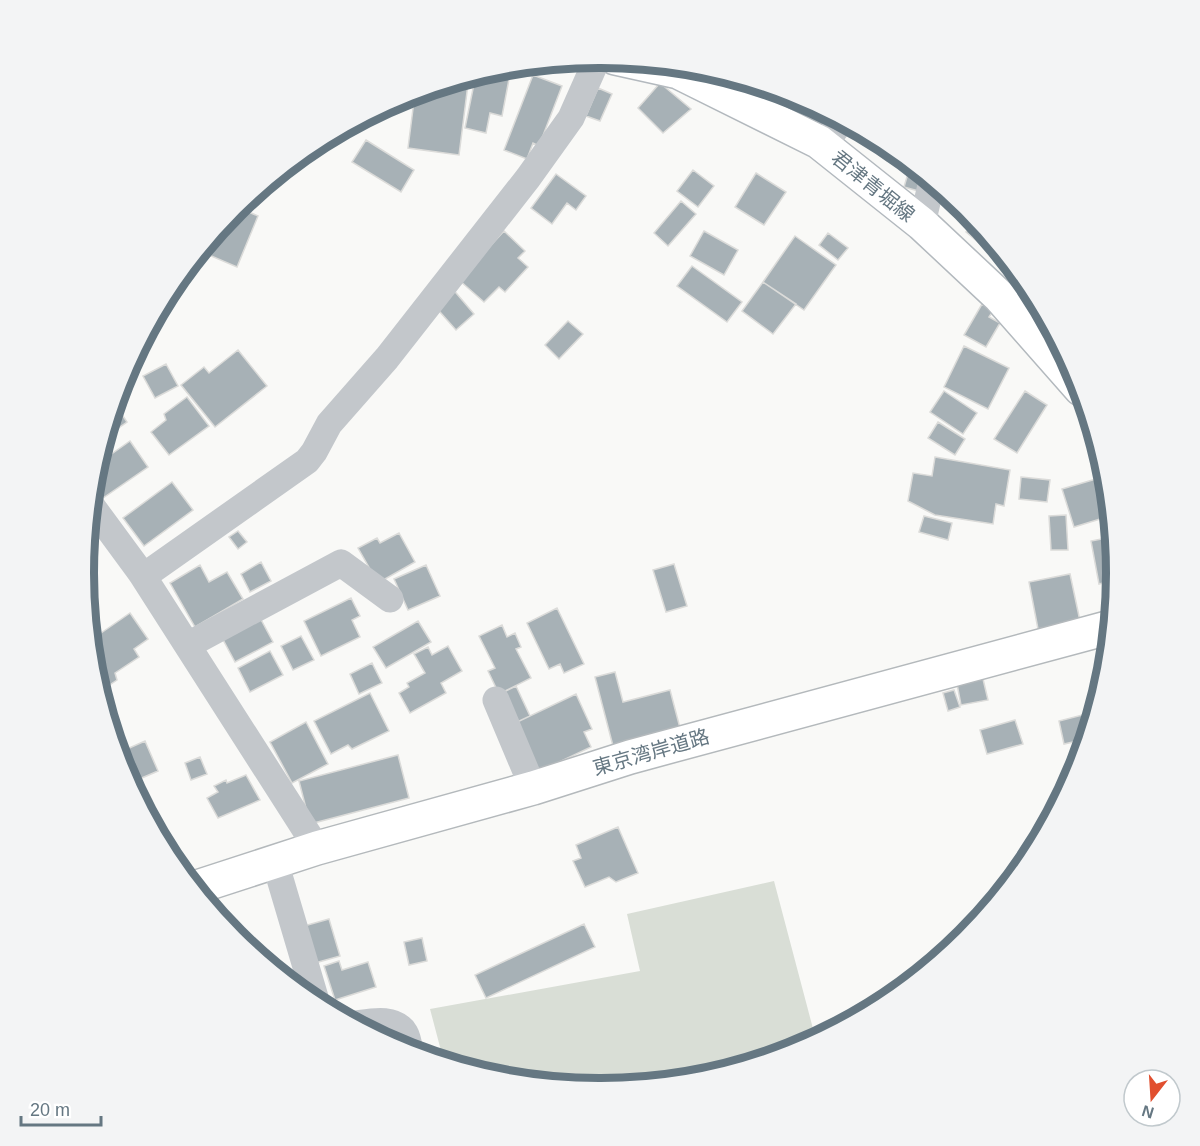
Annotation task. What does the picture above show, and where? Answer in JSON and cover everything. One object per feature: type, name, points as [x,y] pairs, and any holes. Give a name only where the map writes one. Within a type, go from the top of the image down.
[{"type":"main road","name":"君津青堀線","points":[[701,78],[832,133],[922,224],[1000,297],[1061,366]]},
{"type":"main road","name":"東京湾岸道路","points":[[203,885],[317,848],[533,788],[630,757],[1102,629]]},
{"type":"street","points":[[141,573],[151,571],[307,461],[329,424],[387,358],[528,178],[571,118],[593,68]]},
{"type":"street","points":[[922,224],[930,190]]},
{"type":"street","points":[[98,515],[141,573],[317,848]]},
{"type":"street","points":[[188,645],[341,563],[390,599]]},
{"type":"street","points":[[496,700],[533,788]]},
{"type":"street","points":[[275,862],[312,988]]},
{"type":"street","points":[[369,1022],[383,1021],[396,1024],[405,1032],[407,1040]]},
{"type":"shaded area","points":[[774,881],[814,1031],[762,1052],[731,1061],[699,1069],[633,1077],[567,1077],[534,1074],[501,1069],[442,1053],[430,1009],[640,971],[627,914]]},
{"type":"building","points":[[533,75],[562,86],[539,146],[533,143],[527,159],[504,150]]},
{"type":"building","points":[[510,76],[502,116],[490,113],[486,133],[465,128],[474,84]]},
{"type":"building","points":[[660,83],[691,109],[663,133],[638,108]]},
{"type":"building","points":[[468,85],[459,155],[408,148],[414,103]]},
{"type":"building","points":[[598,88],[612,94],[600,121],[586,116]]},
{"type":"building","points":[[802,110],[832,124],[823,136],[797,116]]},
{"type":"building","points":[[366,140],[414,170],[401,192],[352,162]]},
{"type":"building","points":[[873,148],[889,159],[887,161],[872,150]]},
{"type":"building","points":[[693,170],[714,186],[698,207],[677,191]]},
{"type":"building","points":[[908,172],[924,185],[922,192],[904,187]]},
{"type":"building","points":[[756,173],[786,192],[764,225],[735,207]]},
{"type":"building","points":[[556,174],[586,196],[576,210],[567,203],[552,224],[531,208]]},
{"type":"building","points":[[681,201],[696,214],[668,246],[654,233]]},
{"type":"building","points":[[248,212],[258,216],[237,267],[208,254]]},
{"type":"building","points":[[969,228],[990,252],[990,252],[966,232]]},
{"type":"building","points":[[504,231],[525,251],[518,258],[528,267],[505,292],[499,287],[484,302],[459,280]]},
{"type":"building","points":[[704,231],[738,250],[724,275],[690,256]]},
{"type":"building","points":[[828,233],[848,248],[838,260],[819,245]]},
{"type":"building","points":[[795,236],[836,265],[804,310],[763,282]]},
{"type":"building","points":[[692,266],[742,302],[727,322],[677,286]]},
{"type":"building","points":[[763,282],[796,304],[773,334],[742,311]]},
{"type":"building","points":[[451,287],[474,314],[456,330],[432,303]]},
{"type":"building","points":[[982,304],[993,311],[989,317],[1000,323],[986,347],[964,335]]},
{"type":"building","points":[[568,321],[583,334],[559,359],[545,345]]},
{"type":"building","points":[[964,346],[1009,368],[988,409],[944,387]]},
{"type":"building","points":[[238,350],[267,386],[215,427],[181,385],[204,367],[209,373]]},
{"type":"building","points":[[166,364],[178,386],[155,398],[143,376]]},
{"type":"building","points":[[944,391],[977,413],[963,434],[930,412]]},
{"type":"building","points":[[1025,391],[1047,405],[1017,453],[994,439]]},
{"type":"building","points":[[187,397],[209,426],[169,455],[151,432],[166,420],[164,414]]},
{"type":"building","points":[[121,412],[127,422],[115,430]]},
{"type":"building","points":[[938,422],[965,439],[955,455],[928,438]]},
{"type":"building","points":[[130,441],[148,467],[103,498],[101,495],[108,456]]},
{"type":"building","points":[[935,457],[1010,470],[1004,506],[996,504],[993,524],[935,515],[908,501],[913,473],[932,476]]},
{"type":"building","points":[[1021,477],[1050,480],[1047,502],[1019,499]]},
{"type":"building","points":[[1097,479],[1102,518],[1074,527],[1062,489]]},
{"type":"building","points":[[172,482],[193,510],[144,546],[123,518]]},
{"type":"building","points":[[1066,515],[1068,550],[1051,550],[1049,516]]},
{"type":"building","points":[[924,516],[952,523],[948,540],[919,532]]},
{"type":"building","points":[[238,531],[247,542],[238,549],[229,537]]},
{"type":"building","points":[[399,533],[415,562],[378,583],[358,548],[377,538],[380,543]]},
{"type":"building","points":[[1104,539],[1105,582],[1099,584],[1091,541]]},
{"type":"building","points":[[261,562],[271,581],[250,592],[241,574]]},
{"type":"building","points":[[674,564],[687,606],[666,612],[653,570]]},
{"type":"building","points":[[200,565],[209,582],[227,572],[243,599],[195,627],[170,583]]},
{"type":"building","points":[[426,565],[440,596],[408,610],[394,579]]},
{"type":"building","points":[[1070,574],[1080,621],[1038,629],[1029,582]]},
{"type":"building","points":[[351,598],[360,616],[352,620],[360,637],[321,656],[304,621]]},
{"type":"building","points":[[557,608],[584,664],[564,673],[560,664],[549,669],[527,623]]},
{"type":"building","points":[[130,613],[148,639],[134,649],[139,657],[115,673],[117,680],[108,686],[104,672],[99,635]]},
{"type":"building","points":[[258,614],[273,642],[235,662],[220,634]]},
{"type":"building","points":[[418,621],[431,642],[386,668],[373,647]]},
{"type":"building","points":[[502,625],[507,637],[515,633],[521,647],[516,649],[531,678],[499,694],[488,671],[495,668],[479,636]]},
{"type":"building","points":[[301,636],[314,660],[293,670],[281,646]]},
{"type":"building","points":[[448,646],[462,671],[441,683],[446,693],[410,713],[399,693],[409,687],[407,683],[425,673],[414,654],[428,647],[432,655]]},
{"type":"building","points":[[270,651],[283,675],[250,692],[238,668]]},
{"type":"building","points":[[372,663],[382,683],[359,694],[350,674]]},
{"type":"building","points":[[615,672],[623,702],[670,690],[680,728],[613,746],[595,677]]},
{"type":"building","points":[[983,679],[988,700],[961,705],[957,684]]},
{"type":"building","points":[[516,686],[530,716],[513,724],[498,695]]},
{"type":"building","points":[[954,690],[960,707],[948,711],[943,693]]},
{"type":"building","points":[[370,693],[389,731],[352,749],[348,745],[331,754],[314,721]]},
{"type":"building","points":[[576,694],[592,729],[584,732],[591,747],[536,773],[513,724]]},
{"type":"building","points":[[1085,714],[1077,741],[1064,744],[1059,721]]},
{"type":"building","points":[[1015,720],[1023,744],[987,754],[980,730]]},
{"type":"building","points":[[306,722],[328,764],[292,783],[270,742]]},
{"type":"building","points":[[145,741],[158,771],[139,779],[127,749]]},
{"type":"building","points":[[398,755],[409,798],[310,824],[299,781]]},
{"type":"building","points":[[200,757],[207,774],[191,780],[185,763]]},
{"type":"building","points":[[246,775],[260,800],[218,818],[207,798],[218,792],[214,786]]},
{"type":"building","points":[[618,827],[638,873],[616,882],[609,877],[585,887],[573,861],[581,858],[576,845]]},
{"type":"building","points":[[329,919],[340,956],[315,963],[304,926]]},
{"type":"building","points":[[584,924],[595,947],[486,998],[475,975]]},
{"type":"building","points":[[422,938],[427,961],[409,965],[404,942]]},
{"type":"building","points":[[339,961],[342,970],[368,962],[376,987],[335,1000],[324,966]]}]
